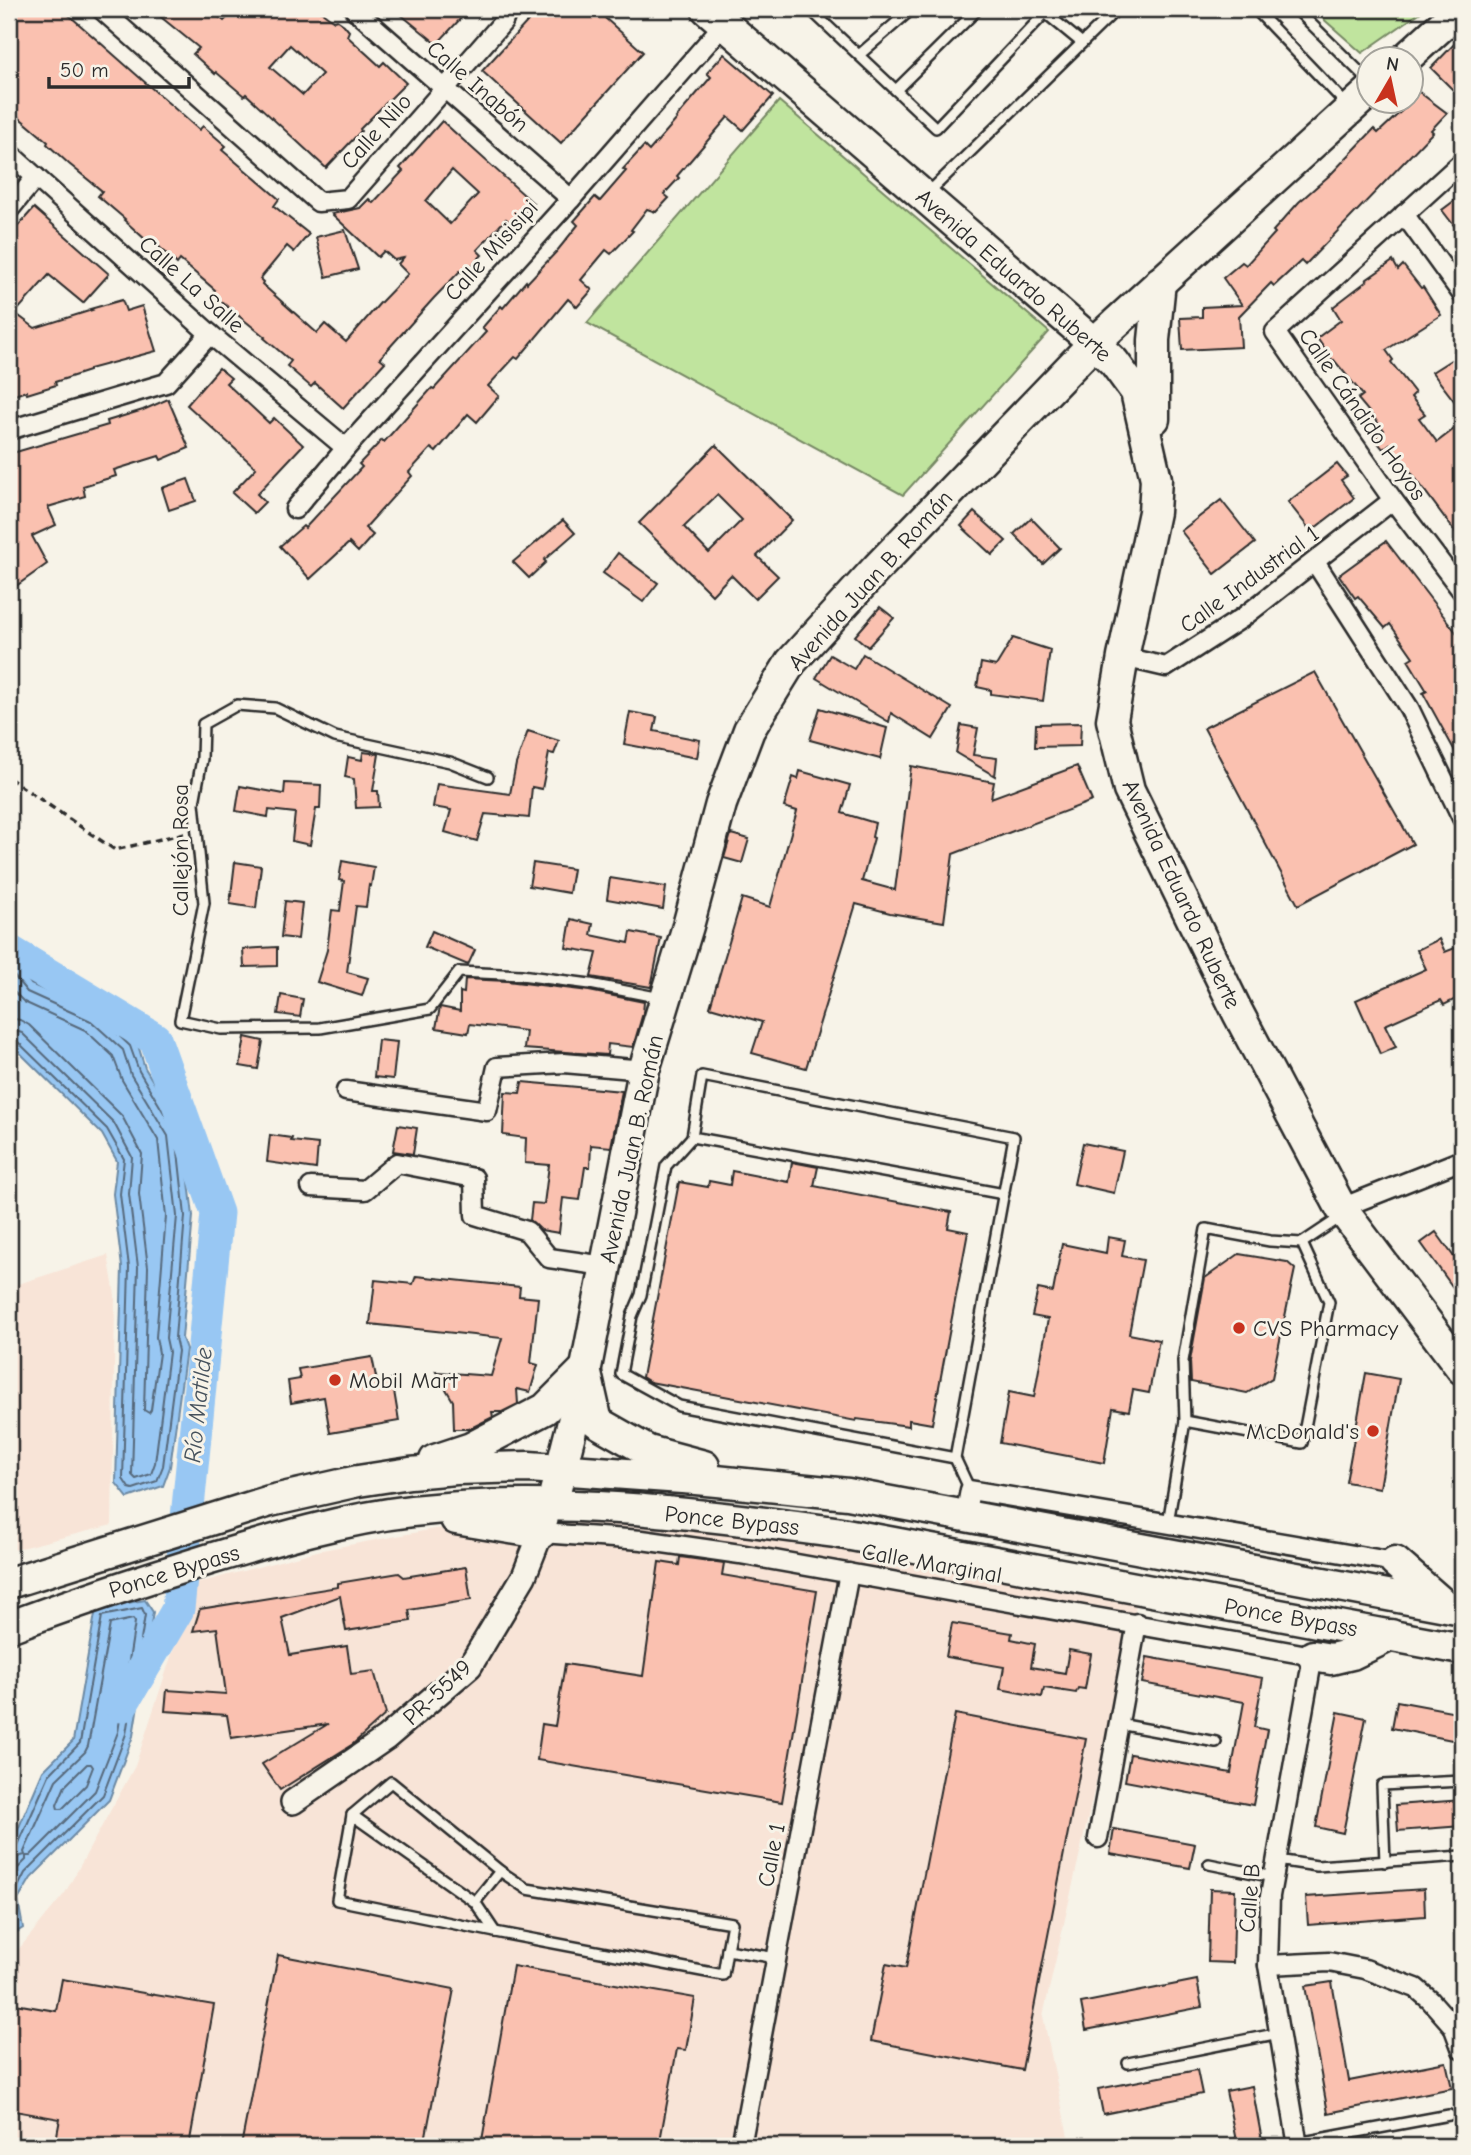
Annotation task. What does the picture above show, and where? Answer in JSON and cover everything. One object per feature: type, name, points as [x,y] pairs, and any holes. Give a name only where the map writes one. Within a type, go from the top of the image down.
[{"type":"main road","points":[[1419,46],[1460,9]]},
{"type":"main road","name":"Avenida Eduardo Ruberte","points":[[715,16],[1094,343],[1114,362],[1136,392],[1156,479],[1154,512],[1112,719],[1129,790],[1238,1013],[1344,1211],[1462,1369]]},
{"type":"main road","name":"Avenida Juan B. Román","points":[[552,1504],[585,1369],[644,1070],[688,926],[721,804],[750,730],[791,662],[877,568],[1094,343],[1356,104]]},
{"type":"main road","points":[[1156,479],[1154,340],[1160,282]]},
{"type":"main road","points":[[382,1477],[471,1448],[545,1409],[585,1369]]},
{"type":"main road","points":[[585,1369],[597,1422],[648,1451],[788,1488]]},
{"type":"main road","name":"Ponce Bypass","points":[[9,1583],[270,1501],[382,1477],[495,1466],[562,1468],[968,1503],[1453,1607]]},
{"type":"main road","name":"Ponce Bypass","points":[[9,1627],[94,1595],[341,1523],[411,1511],[552,1504],[707,1516],[835,1532],[1462,1649]]},
{"type":"main road","points":[[411,1511],[541,1533]]},
{"type":"main road","points":[[1395,1562],[1453,1607]]},
{"type":"main road","points":[[1313,1656],[1331,1659],[1352,1654],[1391,1635]]},
{"type":"street","name":"Calle Nilo","points":[[101,9],[318,202],[348,199],[503,22],[508,9]]},
{"type":"street","name":"Calle Inabón","points":[[354,9],[571,199]]},
{"type":"street","name":"Calle Misisipi","points":[[295,509],[346,448],[571,199],[715,16]]},
{"type":"street","name":"Calle La Salle","points":[[9,153],[210,334],[346,448]]},
{"type":"street","name":"Calle Cándido Hoyos","points":[[1462,162],[1275,332],[1393,500],[1462,591]]},
{"type":"street","points":[[9,210],[36,177]]},
{"type":"street","points":[[1404,214],[1462,294]]},
{"type":"street","points":[[9,430],[166,383],[210,334]]},
{"type":"street","name":"Calle Industrial 1","points":[[1123,657],[1166,667],[1242,618],[1393,500]]},
{"type":"street","points":[[1315,562],[1409,708],[1462,818]]},
{"type":"street","points":[[346,1091],[487,1111],[497,1067],[564,1063],[644,1070]]},
{"type":"street","points":[[1344,1211],[1462,1160]]},
{"type":"street","points":[[311,1187],[365,1190],[397,1163],[474,1178],[475,1215],[527,1231],[548,1258],[605,1266]]},
{"type":"street","points":[[968,1503],[1168,1524],[1395,1562]]},
{"type":"street","name":"PR-5549","points":[[293,1802],[386,1738],[470,1666],[524,1576],[552,1504]]},
{"type":"street","name":"Calle Marginal","points":[[541,1533],[642,1540],[740,1554],[1313,1656]]},
{"type":"street","name":"Calle 1","points":[[741,2146],[849,1573]]},
{"type":"street","points":[[1098,1838],[1137,1623]]},
{"type":"street","name":"Calle B","points":[[1298,2145],[1268,1965],[1270,1896],[1313,1656]]},
{"type":"street","points":[[1268,1965],[1329,1962],[1366,1969],[1416,1988],[1453,2026],[1462,2050]]},
{"type":"lane","points":[[826,9],[815,14],[936,128],[1045,10],[1082,43]]},
{"type":"lane","points":[[859,55],[912,9]]},
{"type":"lane","points":[[896,90],[978,9]]},
{"type":"lane","points":[[925,197],[1117,9]]},
{"type":"lane","points":[[1255,9],[1356,97]]},
{"type":"lane","points":[[1296,9],[1356,68]]},
{"type":"lane","name":"Callejón Rosa","points":[[488,777],[450,762],[335,737],[275,708],[237,705],[202,724],[202,759],[194,803],[204,903],[180,1020],[221,1029],[320,1028],[430,1009],[459,972],[521,975],[590,984],[666,999]]},
{"type":"lane","points":[[955,1458],[679,1406],[621,1374],[632,1316],[641,1295],[666,1167],[692,1137],[702,1076],[1014,1137],[955,1458],[968,1503]]},
{"type":"lane","points":[[692,1137],[1004,1194]]},
{"type":"lane","points":[[1168,1524],[1185,1421],[1183,1361],[1206,1229],[1270,1241],[1302,1243],[1344,1211]]},
{"type":"lane","points":[[1185,1421],[1302,1443],[1329,1302],[1302,1243]]},
{"type":"lane","points":[[1119,1724],[1216,1742]]},
{"type":"lane","points":[[1385,1862],[1382,1785],[1462,1781]]},
{"type":"lane","points":[[391,1783],[500,1871],[527,1889],[732,1923],[723,1975],[337,1900],[352,1815],[391,1783]]},
{"type":"lane","points":[[352,1815],[475,1902],[495,1932]]},
{"type":"lane","points":[[1209,1864],[1275,1869],[1462,1856]]},
{"type":"lane","points":[[475,1902],[500,1871]]},
{"type":"lane","points":[[727,1950],[777,1958]]},
{"type":"lane","points":[[1128,2063],[1279,2033]]},
{"type":"lane","points":[[1298,2145],[1449,2115]]},
{"type":"path","points":[[9,778],[115,850],[197,830]]},
{"type":"shaded area","points":[[108,1255],[115,1295],[112,1525],[9,1551],[9,1287]]},
{"type":"shaded area","points":[[617,1520],[855,1551],[1137,1601],[1043,2016],[1070,2146],[9,2146],[9,1961],[65,1893],[135,1766],[195,1584],[317,1551],[434,1529]]},
{"type":"green space","points":[[1312,9],[1425,9],[1372,46],[1356,48]]},
{"type":"green space","points":[[779,101],[1049,332],[903,495],[587,323]]},
{"type":"water","points":[[9,944],[35,979],[99,1007],[137,1042],[145,1068],[183,1131],[193,1216],[182,1338],[186,1349],[170,1467],[163,1486],[128,1498],[116,1483],[122,1267],[113,1194],[117,1161],[102,1134],[9,1042]]},
{"type":"water","points":[[145,1600],[153,1612],[133,1736],[109,1800],[31,1878],[18,1900],[23,1928],[9,1937],[9,1850],[43,1771],[73,1741],[96,1608]]},
{"type":"building","points":[[16,9],[62,9],[199,130],[203,126],[226,146],[222,150],[279,199],[274,206],[309,234],[294,252],[287,246],[260,279],[262,284],[317,333],[325,324],[346,342],[408,274],[398,264],[403,258],[394,260],[384,251],[378,257],[332,214],[360,208],[369,199],[373,203],[403,171],[400,168],[442,121],[533,203],[513,225],[506,219],[477,250],[482,255],[464,274],[460,271],[434,298],[380,358],[385,362],[343,408],[315,383],[311,387],[287,366],[291,361],[212,294],[215,290],[180,260],[177,264],[150,238],[147,241],[98,196],[102,191],[69,164],[47,144],[48,142],[16,115],[9,123],[9,17]],"holes":[[[452,170],[478,194],[450,224],[426,201]]]},
{"type":"building","points":[[151,9],[209,9],[224,21],[236,9],[318,9],[344,25],[349,31],[347,36],[380,66],[384,62],[406,83],[326,168],[246,94],[244,96],[193,54],[199,48]],"holes":[[[290,45],[322,74],[303,95],[270,67]]]},
{"type":"building","points":[[394,9],[454,9],[463,16],[437,44]]},
{"type":"building","points":[[539,9],[595,9],[643,52],[561,143],[482,71]]},
{"type":"building","points":[[1462,36],[1462,99],[1431,68]]},
{"type":"building","points":[[724,54],[773,96],[743,130],[728,117],[677,176],[679,178],[664,194],[669,198],[656,212],[647,209],[631,230],[633,231],[611,254],[606,250],[581,280],[592,290],[577,307],[568,299],[518,359],[515,357],[488,386],[499,396],[477,422],[468,414],[436,452],[431,448],[409,472],[412,476],[365,528],[373,535],[358,552],[349,543],[310,579],[280,546],[303,526],[305,528],[362,467],[359,464],[382,440],[384,442],[486,332],[482,328],[557,251],[578,225],[574,221],[595,197],[600,201],[644,146],[649,151],[677,119],[711,77],[707,73]]},
{"type":"building","points":[[1426,97],[1447,113],[1431,130],[1433,132],[1305,265],[1301,261],[1274,286],[1271,283],[1239,316],[1241,347],[1182,350],[1180,318],[1202,317],[1202,307],[1242,305],[1223,278],[1242,262],[1246,265],[1299,202],[1331,174],[1374,129],[1378,133],[1396,116],[1426,116]]},
{"type":"building","points":[[1462,195],[1462,236],[1442,210]]},
{"type":"building","points":[[34,208],[109,274],[83,303],[49,275],[15,313],[35,328],[122,300],[126,311],[142,306],[156,351],[89,369],[55,382],[56,385],[9,397],[9,236]]},
{"type":"building","points":[[345,230],[358,269],[326,277],[316,237]]},
{"type":"building","points":[[1393,261],[1398,270],[1403,265],[1421,288],[1423,287],[1441,315],[1386,350],[1393,360],[1391,362],[1415,393],[1411,397],[1425,414],[1419,418],[1437,442],[1462,423],[1462,541],[1390,444],[1383,449],[1374,438],[1384,430],[1358,399],[1363,395],[1317,338],[1341,320],[1333,307]]},
{"type":"building","points":[[1462,353],[1462,411],[1432,372]]},
{"type":"building","points":[[219,368],[231,378],[226,383],[269,423],[274,418],[303,445],[257,494],[265,502],[254,513],[232,493],[256,468],[187,405]]},
{"type":"building","points":[[168,399],[189,448],[161,460],[159,456],[114,470],[116,476],[83,486],[85,496],[48,507],[56,525],[32,536],[47,564],[9,591],[9,454],[108,425],[107,421]]},
{"type":"building","points":[[716,445],[792,520],[757,556],[778,576],[755,599],[731,575],[712,595],[639,523]],"holes":[[[717,495],[742,520],[709,553],[684,527]]]},
{"type":"building","points":[[1337,464],[1347,476],[1341,480],[1354,498],[1311,531],[1288,502]]},
{"type":"building","points":[[188,479],[196,501],[169,510],[162,488]]},
{"type":"building","points":[[1221,500],[1255,543],[1215,574],[1181,531]]},
{"type":"building","points":[[974,512],[1006,541],[992,555],[961,526]]},
{"type":"building","points":[[1031,518],[1060,548],[1043,564],[1014,534]]},
{"type":"building","points":[[563,520],[575,533],[544,560],[546,562],[529,578],[513,562]]},
{"type":"building","points":[[1386,541],[1462,640],[1462,764],[1423,693],[1427,691],[1408,660],[1413,657],[1390,624],[1385,628],[1358,596],[1355,598],[1339,575]]},
{"type":"building","points":[[618,553],[658,583],[643,602],[603,573]]},
{"type":"building","points":[[880,607],[894,618],[868,647],[855,636]]},
{"type":"building","points":[[1013,638],[1050,650],[1043,701],[991,694],[991,690],[977,687],[981,663],[996,666]]},
{"type":"building","points":[[863,654],[952,708],[933,739],[891,713],[889,722],[816,678],[830,655],[854,669]]},
{"type":"building","points":[[1315,672],[1413,844],[1298,905],[1204,728]]},
{"type":"building","points":[[820,708],[887,728],[880,759],[810,740]]},
{"type":"building","points":[[630,712],[657,717],[654,731],[700,740],[697,758],[624,744]]},
{"type":"building","points":[[1081,723],[1080,746],[1035,747],[1036,724]]},
{"type":"building","points":[[961,725],[978,728],[973,755],[997,758],[995,776],[956,753]]},
{"type":"building","points":[[528,731],[559,741],[554,754],[549,753],[542,789],[532,787],[529,818],[485,814],[477,841],[445,832],[451,810],[433,807],[437,784],[510,794],[516,764]]},
{"type":"building","points":[[363,752],[379,754],[373,791],[378,791],[379,807],[356,808],[354,779],[345,777],[348,757],[362,760]]},
{"type":"building","points":[[911,766],[994,782],[991,798],[1077,766],[1092,801],[953,854],[944,922],[856,904],[806,1068],[752,1053],[762,1022],[710,1007],[742,898],[770,907],[797,811],[784,807],[793,777],[798,779],[800,771],[850,785],[842,813],[875,823],[874,838],[862,881],[895,890]]},
{"type":"building","points":[[285,783],[321,785],[320,809],[316,809],[310,845],[292,841],[295,813],[269,810],[268,817],[236,811],[240,786],[284,794]]},
{"type":"building","points":[[731,834],[749,839],[742,863],[724,858]]},
{"type":"building","points":[[342,861],[374,867],[366,907],[356,906],[347,972],[368,978],[362,996],[317,982],[327,950],[332,910],[340,911],[344,881],[339,880]]},
{"type":"building","points":[[235,862],[261,866],[256,908],[230,904]]},
{"type":"building","points":[[533,863],[573,869],[569,893],[529,886]]},
{"type":"building","points":[[610,878],[666,887],[663,909],[607,899]]},
{"type":"building","points":[[285,901],[302,903],[298,939],[281,937]]},
{"type":"building","points":[[571,919],[593,924],[591,935],[629,943],[631,932],[661,938],[651,987],[591,977],[597,953],[566,948]]},
{"type":"building","points":[[432,931],[475,950],[468,965],[425,947]]},
{"type":"building","points":[[1439,939],[1445,952],[1455,948],[1462,963],[1462,996],[1444,1005],[1441,1000],[1385,1025],[1396,1047],[1380,1054],[1356,1000],[1426,969],[1417,950]]},
{"type":"building","points":[[277,947],[277,966],[244,967],[243,949]]},
{"type":"building","points":[[465,979],[589,991],[644,1002],[633,1047],[608,1044],[607,1055],[524,1049],[526,1031],[470,1024],[468,1033],[436,1028],[440,1007],[460,1011],[460,992],[464,993]]},
{"type":"building","points":[[281,995],[303,999],[300,1017],[278,1014]]},
{"type":"building","points":[[245,1037],[263,1041],[258,1069],[240,1066]]},
{"type":"building","points":[[378,1040],[397,1042],[393,1079],[374,1077]]},
{"type":"building","points":[[522,1082],[622,1091],[611,1147],[591,1145],[590,1167],[585,1167],[580,1200],[563,1198],[559,1233],[541,1230],[530,1220],[532,1203],[544,1204],[549,1165],[525,1163],[526,1138],[503,1135],[505,1092],[520,1093]]},
{"type":"building","points":[[398,1125],[417,1128],[413,1154],[393,1151]]},
{"type":"building","points":[[270,1135],[318,1144],[316,1169],[267,1162]]},
{"type":"building","points":[[1083,1143],[1123,1151],[1114,1193],[1074,1184]]},
{"type":"building","points":[[792,1162],[818,1167],[814,1186],[951,1212],[948,1228],[968,1232],[932,1424],[909,1420],[909,1426],[856,1421],[650,1382],[642,1377],[679,1182],[708,1187],[709,1181],[730,1185],[732,1171],[789,1182]]},
{"type":"building","points":[[1436,1232],[1462,1268],[1462,1300],[1421,1243]]},
{"type":"building","points":[[1108,1237],[1125,1240],[1122,1256],[1143,1260],[1129,1334],[1159,1340],[1149,1393],[1133,1390],[1129,1411],[1113,1408],[1104,1463],[1000,1443],[1009,1392],[1034,1397],[1048,1319],[1032,1316],[1038,1289],[1053,1292],[1062,1244],[1106,1253]]},
{"type":"building","name":"CVS Pharmacy","points":[[1239,1254],[1287,1262],[1295,1269],[1272,1378],[1247,1393],[1191,1382],[1190,1361],[1205,1278]]},
{"type":"building","points":[[416,1276],[520,1287],[519,1296],[538,1298],[531,1363],[538,1365],[530,1392],[517,1389],[518,1404],[502,1412],[492,1412],[493,1417],[469,1429],[454,1429],[453,1401],[436,1372],[491,1376],[502,1338],[370,1324],[375,1280],[413,1284]]},
{"type":"building","points":[[372,1357],[377,1382],[392,1379],[399,1421],[330,1433],[324,1397],[291,1403],[288,1381],[300,1379],[298,1369]]},
{"type":"building","name":"McDonald's","points":[[1366,1373],[1399,1379],[1380,1488],[1346,1482]]},
{"type":"building","points":[[680,1557],[724,1563],[722,1575],[817,1591],[782,1802],[537,1760],[542,1724],[555,1726],[565,1664],[643,1676],[659,1562],[679,1565]]},
{"type":"building","points":[[466,1567],[471,1600],[409,1610],[411,1621],[346,1631],[340,1596],[282,1618],[290,1655],[347,1646],[351,1674],[374,1671],[386,1714],[353,1744],[280,1790],[262,1764],[328,1724],[231,1738],[227,1715],[165,1711],[167,1690],[226,1694],[217,1628],[193,1631],[200,1609],[338,1587],[338,1583],[399,1573],[404,1577]]},
{"type":"building","points":[[952,1623],[1012,1633],[1011,1639],[1035,1644],[1031,1667],[1065,1673],[1069,1650],[1091,1654],[1085,1689],[1078,1688],[1076,1693],[1044,1688],[1042,1697],[1000,1689],[1004,1667],[946,1657]]},
{"type":"building","points":[[1147,1657],[1263,1678],[1254,1727],[1267,1730],[1253,1805],[1125,1781],[1130,1754],[1231,1773],[1244,1702],[1142,1683]]},
{"type":"building","points":[[1397,1701],[1462,1713],[1462,1742],[1392,1728]]},
{"type":"building","points":[[1338,1712],[1366,1718],[1343,1833],[1316,1827]]},
{"type":"building","points":[[955,1714],[1086,1739],[1022,2070],[871,2041],[886,1964],[906,1968]]},
{"type":"building","points":[[1462,1800],[1462,1826],[1398,1831],[1396,1805]]},
{"type":"building","points":[[1114,1829],[1195,1844],[1190,1868],[1110,1854]]},
{"type":"building","points":[[1210,1889],[1235,1890],[1233,1963],[1208,1962]]},
{"type":"building","points":[[1424,1889],[1425,1916],[1308,1925],[1306,1897]]},
{"type":"building","points":[[278,1955],[454,1989],[424,2146],[241,2146]]},
{"type":"building","points":[[513,1966],[695,1998],[686,2050],[677,2049],[659,2146],[481,2146]]},
{"type":"building","points":[[62,1979],[214,2005],[189,2146],[55,2146],[60,2119],[9,2110],[9,2042],[15,2004],[56,2011]]},
{"type":"building","points":[[1197,1980],[1202,2007],[1086,2030],[1081,2003]]},
{"type":"building","points":[[1332,1982],[1349,2081],[1446,2062],[1452,2088],[1328,2113],[1305,1986]]},
{"type":"building","points":[[1197,2070],[1202,2094],[1103,2114],[1098,2089]]},
{"type":"building","points":[[1252,2086],[1263,2146],[1237,2146],[1226,2091]]},
{"type":"waterway","name":"Río Matilde","points":[[9,951],[155,1039],[217,1213],[178,1609],[121,1706]]},
{"type":"place","name":"CVS Pharmacy","points":[[1239,1328]]},
{"type":"place","name":"Mobil Mart","points":[[335,1380]]},
{"type":"place","name":"McDonald's","points":[[1373,1431]]}]
